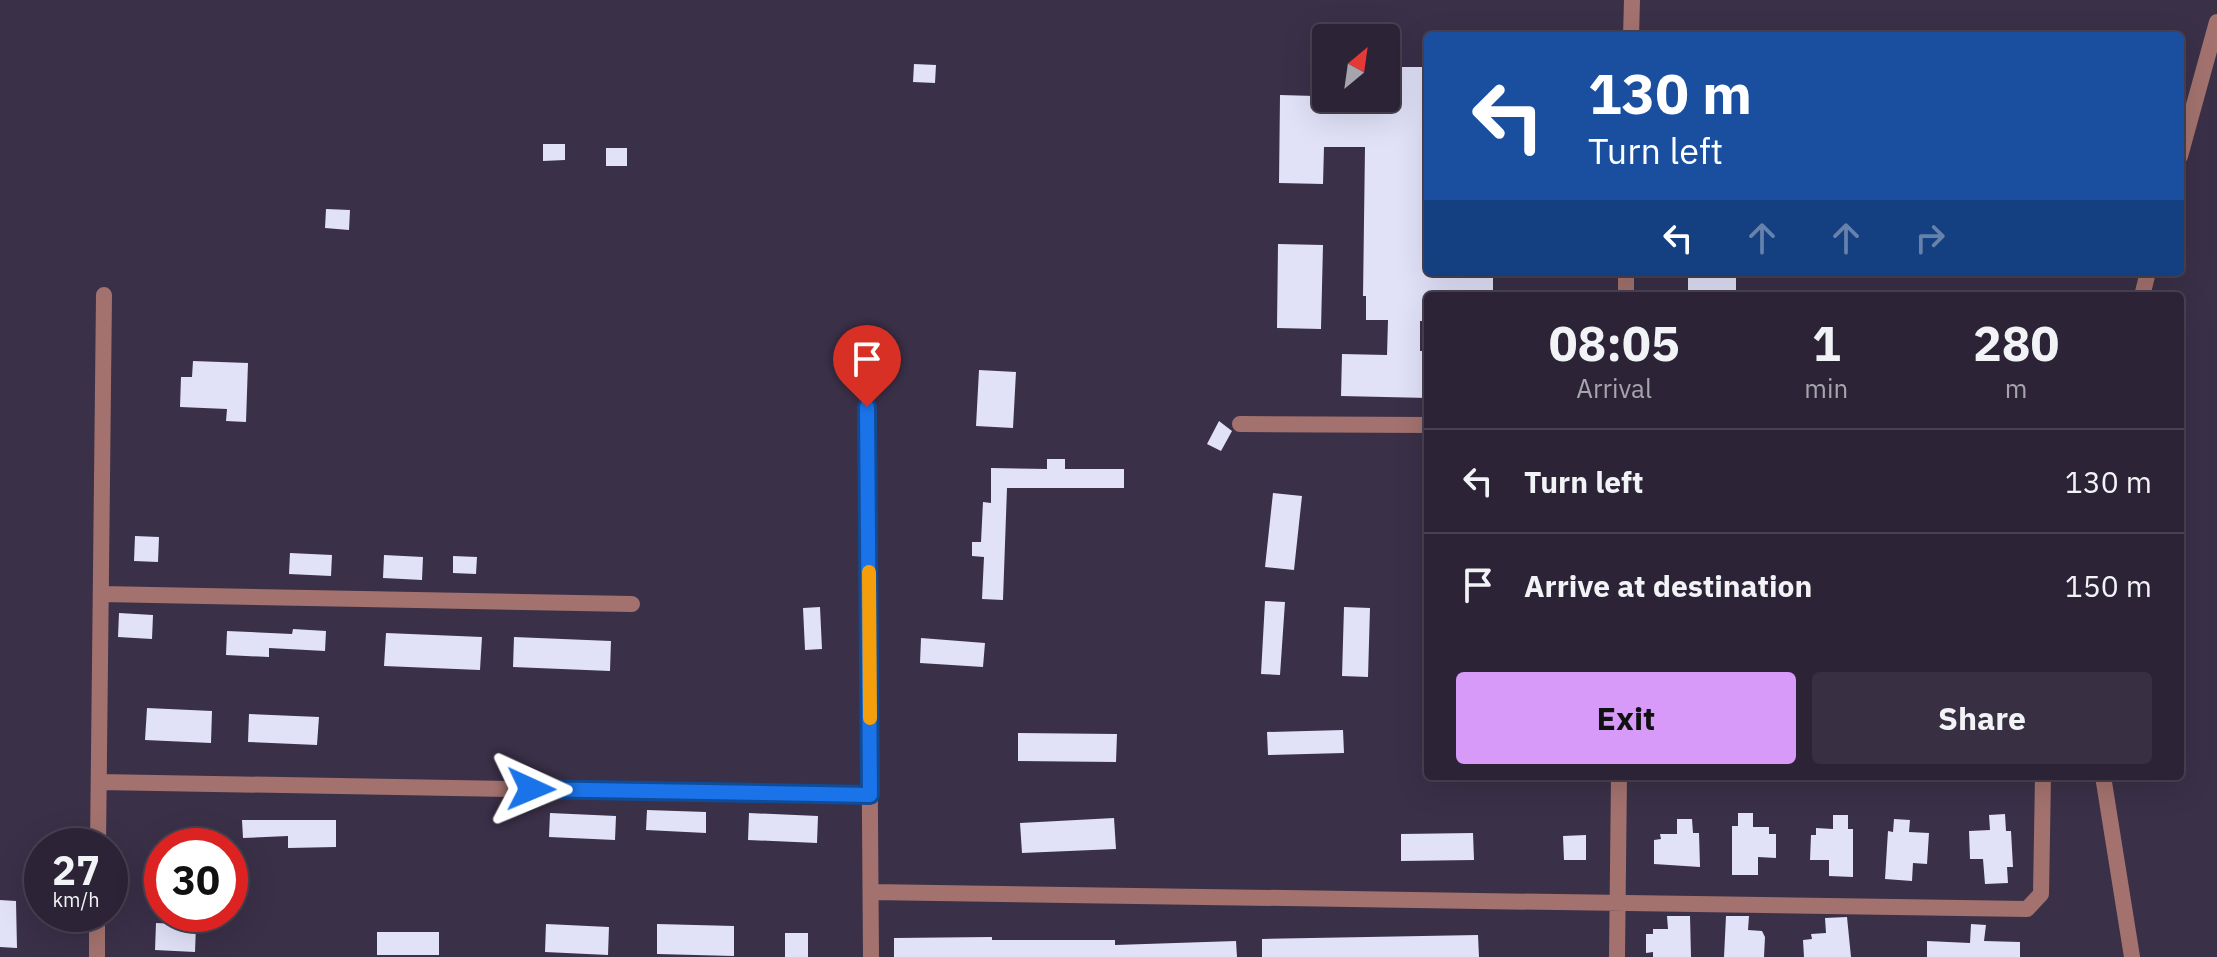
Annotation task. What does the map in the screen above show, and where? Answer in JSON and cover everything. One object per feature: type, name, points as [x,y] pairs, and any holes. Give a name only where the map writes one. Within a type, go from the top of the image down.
[{"type":"street","points":[[1631,32],[1632,0]]},
{"type":"street","points":[[2184,142],[2217,22]]},
{"type":"street","points":[[98,828],[104,295]]},
{"type":"street","points":[[867,407],[871,957]]},
{"type":"street","points":[[1240,424],[1424,425]]},
{"type":"street","points":[[101,594],[632,604]]},
{"type":"street","points":[[1617,957],[1619,780]]},
{"type":"street","points":[[871,892],[2027,909],[2041,894],[2043,780]]},
{"type":"street","points":[[2104,780],[2132,957]]},
{"type":"street","points":[[99,782],[870,795]]},
{"type":"street","points":[[97,932],[97,957]]},
{"type":"building","points":[[914,64],[936,65],[935,83],[913,82]]},
{"type":"building","points":[[1400,67],[1424,67],[1424,276],[1493,276],[1493,292],[1424,292],[1420,351],[1424,351],[1424,398],[1341,396],[1342,354],[1387,355],[1388,320],[1366,320],[1366,296],[1363,296],[1365,147],[1324,147],[1323,184],[1279,183],[1280,95],[1312,96],[1312,112],[1400,112]]},
{"type":"building","points":[[543,144],[565,144],[565,160],[543,161]]},
{"type":"building","points":[[606,148],[627,148],[627,166],[606,166]]},
{"type":"building","points":[[326,209],[350,210],[349,230],[325,228]]},
{"type":"building","points":[[1278,244],[1323,245],[1321,329],[1277,328]]},
{"type":"building","points":[[1688,276],[1736,276],[1736,292],[1688,292]]},
{"type":"building","points":[[193,361],[248,363],[246,422],[226,421],[227,409],[180,407],[181,377],[192,377]]},
{"type":"building","points":[[979,370],[1016,372],[1013,428],[976,426]]},
{"type":"building","points":[[1219,421],[1232,431],[1221,451],[1207,444]]},
{"type":"building","points":[[1047,459],[1065,459],[1065,469],[1124,469],[1124,488],[1007,488],[1003,600],[982,599],[984,557],[972,556],[972,542],[981,542],[983,502],[991,503],[991,468],[1047,469]]},
{"type":"building","points":[[1273,493],[1302,496],[1294,570],[1265,567]]},
{"type":"building","points":[[135,536],[159,537],[158,562],[134,561]]},
{"type":"building","points":[[290,553],[332,555],[331,576],[289,574]]},
{"type":"building","points":[[384,555],[423,557],[422,580],[383,578]]},
{"type":"building","points":[[453,556],[477,557],[476,574],[453,573]]},
{"type":"building","points":[[1265,601],[1285,602],[1280,675],[1261,674]]},
{"type":"building","points":[[820,607],[822,649],[805,650],[803,608]]},
{"type":"building","points":[[1344,607],[1370,608],[1368,677],[1342,676]]},
{"type":"building","points":[[119,613],[153,615],[152,639],[118,637]]},
{"type":"building","points":[[293,629],[326,631],[325,651],[269,648],[269,657],[226,655],[227,631],[292,634]]},
{"type":"building","points":[[386,633],[482,637],[480,670],[384,666]]},
{"type":"building","points":[[514,637],[611,641],[610,671],[513,667]]},
{"type":"building","points":[[921,638],[985,643],[983,667],[920,663]]},
{"type":"building","points":[[147,708],[212,711],[211,743],[145,740]]},
{"type":"building","points":[[249,714],[319,717],[317,745],[248,742]]},
{"type":"building","points":[[1343,730],[1344,753],[1268,755],[1267,732]]},
{"type":"building","points":[[1018,733],[1117,734],[1116,762],[1018,761]]},
{"type":"building","points":[[647,810],[706,812],[706,833],[646,830]]},
{"type":"building","points":[[550,813],[616,816],[615,840],[549,837]]},
{"type":"building","points":[[749,813],[818,816],[817,843],[748,840]]},
{"type":"building","points":[[1738,813],[1753,813],[1753,827],[1769,827],[1769,834],[1776,834],[1776,858],[1758,857],[1758,875],[1732,875],[1732,826],[1738,826]]},
{"type":"building","points":[[2005,814],[2006,831],[2011,831],[2013,867],[2007,867],[2008,883],[1985,884],[1983,859],[1970,859],[1969,831],[1990,830],[1989,815]]},
{"type":"building","points":[[1833,815],[1848,815],[1848,829],[1853,829],[1853,877],[1829,876],[1829,860],[1810,860],[1811,835],[1816,835],[1816,828],[1833,829]]},
{"type":"building","points":[[1114,818],[1116,849],[1022,853],[1020,823]]},
{"type":"building","points":[[1677,819],[1692,819],[1693,833],[1699,833],[1700,867],[1654,864],[1654,840],[1661,839],[1660,834],[1677,834]]},
{"type":"building","points":[[1894,819],[1910,820],[1909,832],[1929,833],[1927,864],[1913,863],[1912,881],[1885,879],[1888,831],[1893,832]]},
{"type":"building","points":[[242,820],[336,820],[336,847],[288,848],[288,836],[248,838],[248,828],[242,828]]},
{"type":"building","points":[[1473,833],[1474,860],[1401,861],[1401,834]]},
{"type":"building","points":[[1586,835],[1586,860],[1564,860],[1563,836]]},
{"type":"building","points":[[0,900],[16,901],[17,948],[0,947]]},
{"type":"building","points":[[1667,916],[1690,916],[1691,957],[1653,957],[1653,952],[1646,953],[1646,934],[1653,934],[1653,929],[1668,929]]},
{"type":"building","points":[[1726,916],[1749,916],[1748,930],[1762,931],[1765,937],[1764,957],[1724,957]]},
{"type":"building","points":[[1847,917],[1851,957],[1804,957],[1803,940],[1812,939],[1811,934],[1826,933],[1825,918]]},
{"type":"building","points":[[546,924],[609,927],[608,955],[545,952]]},
{"type":"building","points":[[657,924],[734,926],[734,956],[657,954]]},
{"type":"building","points":[[1971,924],[1986,925],[1984,941],[2020,942],[2020,957],[1927,957],[1927,941],[1970,943]]},
{"type":"building","points":[[156,932],[196,932],[195,952],[155,950]]},
{"type":"building","points":[[377,932],[439,932],[439,955],[377,955]]},
{"type":"building","points":[[785,933],[808,933],[808,957],[785,957]]},
{"type":"building","points":[[1478,935],[1479,957],[1262,957],[1262,939]]},
{"type":"building","points":[[992,937],[992,940],[1115,940],[1115,945],[1236,941],[1237,957],[894,957],[894,938]]},
{"type":"slow traffic","points":[[869,572],[870,718]]},
{"type":"route","points":[[531,789],[870,795],[867,407]]}]
